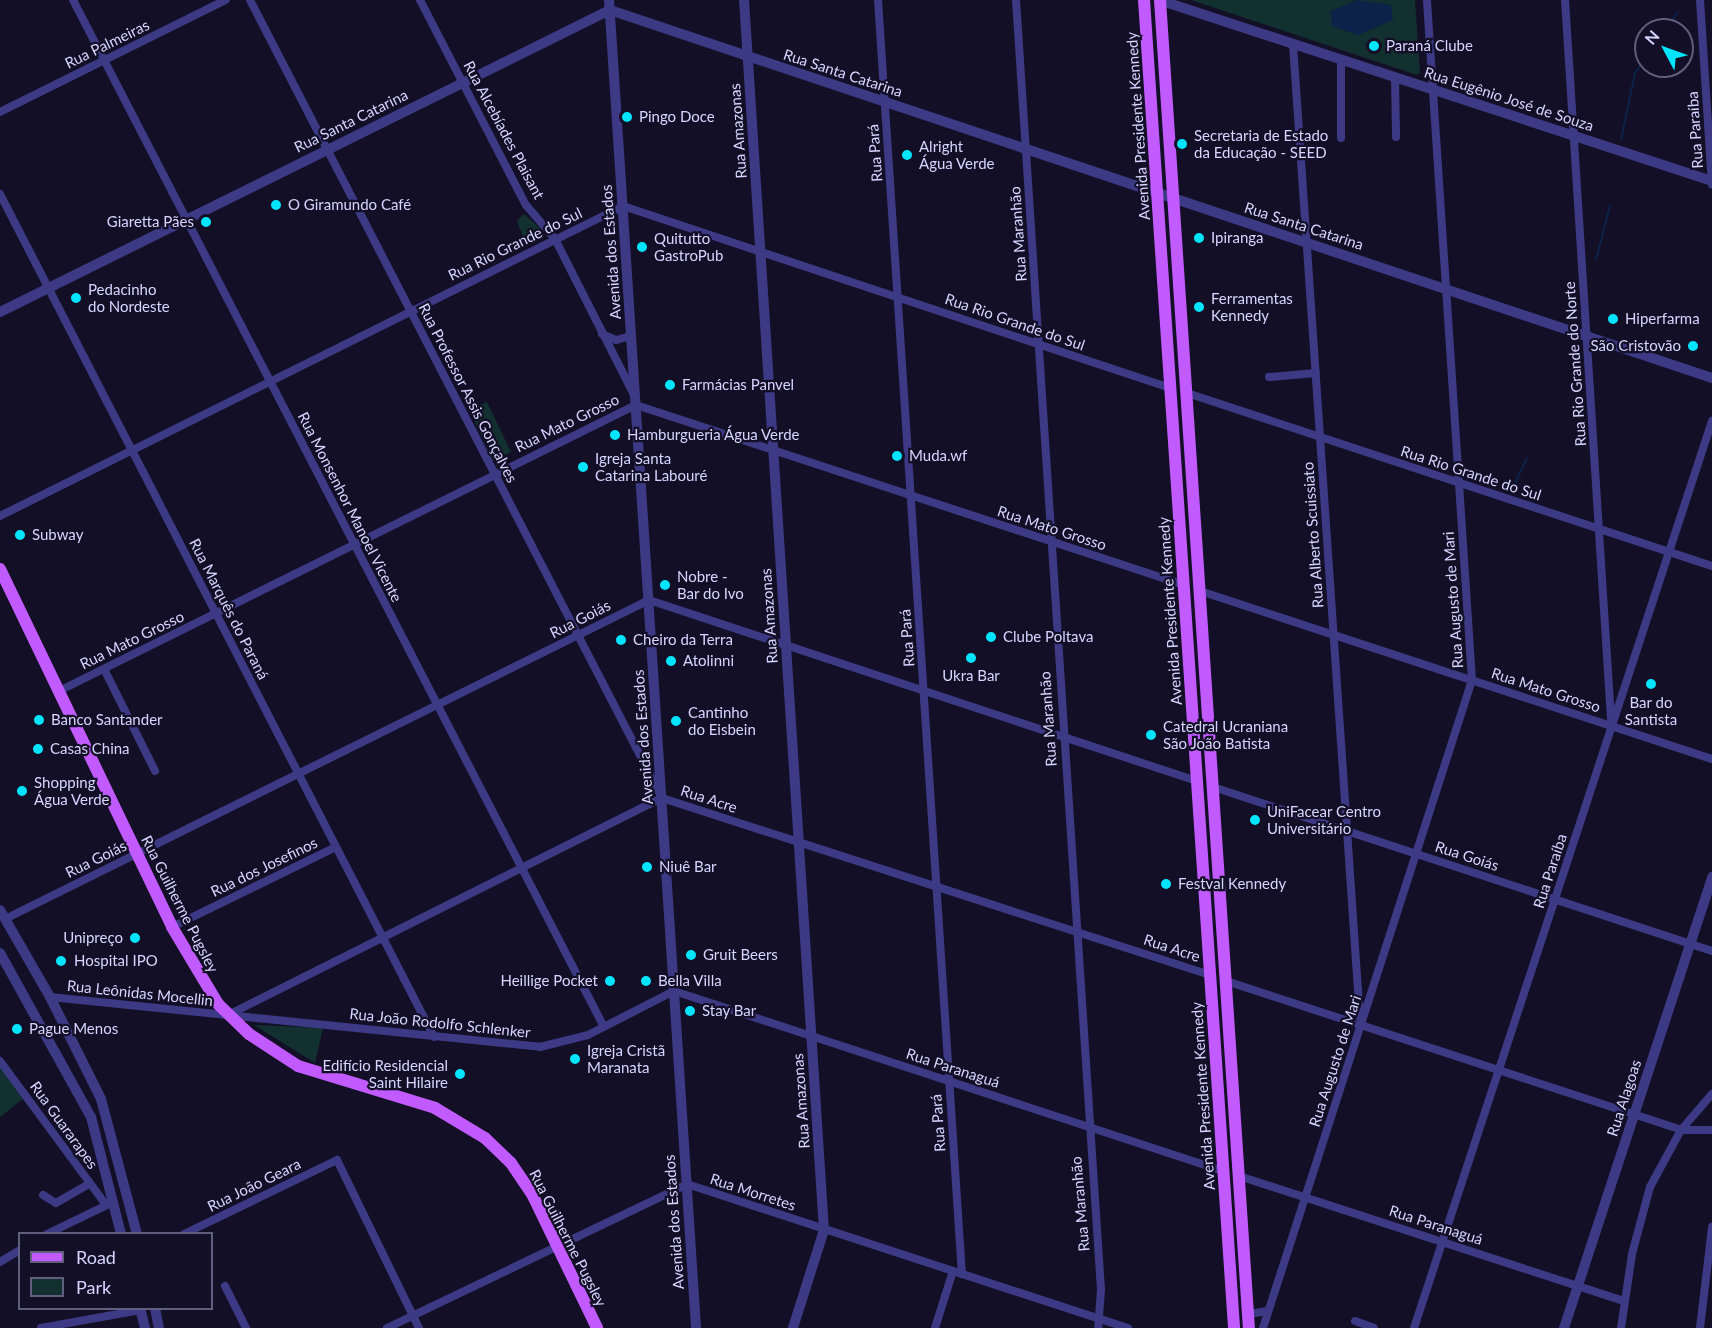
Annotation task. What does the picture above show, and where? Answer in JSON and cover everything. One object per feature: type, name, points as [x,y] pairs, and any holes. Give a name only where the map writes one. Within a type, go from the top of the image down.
[{"type":"main road","name":"Avenida Presidente Kennedy","points":[[1144,0],[1234,1328]]},
{"type":"main road","name":"Avenida Presidente Kennedy","points":[[1160,0],[1250,1328]]},
{"type":"main road","points":[[1150,94],[1160,88],[1167,96]]},
{"type":"main road","name":"Rua Guilherme Pugsley","points":[[0,568],[172,927],[197,975],[228,1015],[298,1066],[425,1104],[471,1127],[498,1149],[522,1178],[597,1328]]},
{"type":"main road","points":[[1190,684],[1207,689]]},
{"type":"main road","points":[[1214,1030],[1229,1029]]},
{"type":"street","name":"Rua Monsenhor Manoel Vicente","points":[[73,0],[604,1027]]},
{"type":"street","name":"Rua Palmeiras","points":[[0,112],[226,0]]},
{"type":"street","name":"Rua Professor Assis Gonçalves","points":[[250,0],[662,798]]},
{"type":"street","name":"Rua Alcebíades Plaisant","points":[[420,0],[526,205],[555,239],[636,402]]},
{"type":"street","name":"Rua Amazonas","points":[[744,0],[824,1230]]},
{"type":"street","name":"Rua Pará","points":[[878,0],[949,1081],[958,1273],[934,1328]]},
{"type":"street","name":"Rua Maranhão","points":[[1016,0],[1099,1324]]},
{"type":"street","name":"Rua Eugênio José de Souza","points":[[1160,0],[1712,183]]},
{"type":"street","name":"Rua Augusto de Mari","points":[[1263,1328],[1472,680],[1427,0]]},
{"type":"street","name":"Rua Rio Grande do Norte","points":[[1564,0],[1612,726]]},
{"type":"street","name":"Rua Paraíba","points":[[1700,0],[1712,183]]},
{"type":"street","name":"Rua Santa Catarina","points":[[0,312],[463,82],[608,3],[748,57],[1712,378]]},
{"type":"street","name":"Avenida dos Estados","points":[[608,3],[696,1328]]},
{"type":"street","name":"Rua Alberto Scuissiato","points":[[1293,44],[1360,1025]]},
{"type":"street","points":[[1341,60],[1341,138]]},
{"type":"street","points":[[1395,77],[1396,137]]},
{"type":"street","name":"Rua Marquês do Paraná","points":[[0,195],[434,1037]]},
{"type":"street","name":"Rua Rio Grande do Sul","points":[[0,516],[623,206],[1170,388]]},
{"type":"street","points":[[602,333],[616,340],[631,336]]},
{"type":"street","points":[[1269,377],[1316,374]]},
{"type":"street","name":"Rua Rio Grande do Sul","points":[[1187,393],[1712,566]]},
{"type":"street","name":"Rua Mato Grosso","points":[[59,691],[636,402],[773,450],[1184,585]]},
{"type":"street","name":"Rua Paraíba","points":[[1414,1328],[1712,422]]},
{"type":"street","name":"Rua Mato Grosso","points":[[1200,591],[1712,759]]},
{"type":"street","points":[[649,600],[1197,781]]},
{"type":"street","name":"Rua Goiás","points":[[2,917],[137,853],[649,600]]},
{"type":"street","points":[[104,669],[155,771]]},
{"type":"street","name":"Rua Goiás","points":[[1213,787],[1712,951]]},
{"type":"street","name":"Rua Acre","points":[[228,1015],[662,798],[1210,975]]},
{"type":"street","name":"Rua dos Josefinos","points":[[172,927],[336,847]]},
{"type":"street","name":"Rua Alagoas","points":[[1564,1328],[1712,877]]},
{"type":"street","points":[[2,917],[50,997],[107,1113],[137,1232]]},
{"type":"street","points":[[0,953],[91,1118],[110,1204],[122,1232]]},
{"type":"street","points":[[1226,981],[1681,1130],[1712,1130]]},
{"type":"street","name":"Rua João Rodolfo Schlenker","points":[[228,1015],[540,1047],[563,1044],[604,1027],[674,992]]},
{"type":"street","name":"Rua Paranaguá","points":[[674,992],[1223,1171]]},
{"type":"street","name":"Rua Leônidas Mocellin","points":[[50,997],[228,1015]]},
{"type":"street","name":"Rua Guararapes","points":[[0,1061],[90,1183],[110,1204]]},
{"type":"street","points":[[1621,1328],[1624,1301],[1650,1187],[1681,1130],[1712,1094]]},
{"type":"street","name":"Rua João Geara","points":[[186,1232],[336,1160],[413,1314]]},
{"type":"street","name":"Rua Paranaguá","points":[[1239,1176],[1624,1301]]},
{"type":"street","points":[[43,1195],[56,1203],[90,1183]]},
{"type":"street","name":"Rua Morretes","points":[[387,1328],[687,1184],[958,1273],[1099,1324],[1128,1328]]},
{"type":"street","points":[[49,1232],[110,1204]]},
{"type":"street","points":[[1700,1328],[1710,1260],[1712,1227]]},
{"type":"street","points":[[793,1328],[824,1230]]},
{"type":"street","points":[[0,1262],[18,1251]]},
{"type":"street","points":[[225,1286],[246,1328]]},
{"type":"street","points":[[41,1328],[135,1310]]},
{"type":"street","points":[[140,1310],[145,1328]]},
{"type":"street","points":[[155,1310],[159,1328]]},
{"type":"street","points":[[1249,1314],[1268,1311]]},
{"type":"street","points":[[413,1314],[419,1328]]},
{"type":"street","points":[[1354,1321],[1374,1328]]},
{"type":"green space","name":"Paraná Clube","points":[[1191,0],[1415,0],[1420,73],[1417,75]]},
{"type":"green space","points":[[524,214],[541,229],[537,238],[529,241],[524,240],[517,221]]},
{"type":"green space","points":[[487,402],[511,452],[493,461],[469,410]]},
{"type":"green space","points":[[254,1025],[323,1028],[315,1063]]},
{"type":"green space","points":[[0,1064],[23,1099],[0,1117]]},
{"type":"water","points":[[1357,0],[1391,5],[1393,20],[1358,35],[1332,26],[1331,11]]},
{"type":"waterway","points":[[1674,18],[1678,12]]},
{"type":"waterway","points":[[1621,140],[1634,78]]},
{"type":"waterway","points":[[1596,260],[1610,206]]},
{"type":"waterway","points":[[1512,490],[1527,458]]},
{"type":"place","name":"Paraná Clube","points":[[1374,46]]},
{"type":"place","name":"Pingo Doce","points":[[627,117]]},
{"type":"place","name":"Secretaria de Estado da Educação - SEED","points":[[1182,144]]},
{"type":"place","name":"Alright Água Verde","points":[[907,155]]},
{"type":"place","name":"O Giramundo Café","points":[[276,205]]},
{"type":"place","name":"Giaretta Pães","points":[[206,222]]},
{"type":"place","name":"Ipiranga","points":[[1199,238]]},
{"type":"place","name":"Quitutto GastroPub","points":[[642,247]]},
{"type":"place","name":"Pedacinho do Nordeste","points":[[76,298]]},
{"type":"place","name":"Ferramentas Kennedy","points":[[1199,307]]},
{"type":"place","name":"Hiperfarma","points":[[1613,319]]},
{"type":"place","name":"São Cristovão","points":[[1693,346]]},
{"type":"place","name":"Farmácias Panvel","points":[[670,385]]},
{"type":"place","name":"Hamburgueria Água Verde","points":[[615,435]]},
{"type":"place","name":"Muda.wf","points":[[897,456]]},
{"type":"place","name":"Igreja Santa Catarina Labouré","points":[[583,467]]},
{"type":"place","name":"Subway","points":[[20,535]]},
{"type":"place","name":"Nobre - Bar do Ivo","points":[[665,585]]},
{"type":"place","name":"Clube Poltava","points":[[991,637]]},
{"type":"place","name":"Cheiro da Terra","points":[[621,640]]},
{"type":"place","name":"Ukra Bar","points":[[971,658]]},
{"type":"place","name":"Atolinni","points":[[671,661]]},
{"type":"place","name":"Bar do Santista","points":[[1651,684]]},
{"type":"place","name":"Banco Santander","points":[[39,720]]},
{"type":"place","name":"Cantinho do Eisbein","points":[[676,721]]},
{"type":"place","name":"Catedral Ucraniana São João Batista","points":[[1151,735]]},
{"type":"place","name":"Casas China","points":[[38,749]]},
{"type":"place","name":"Shopping Água Verde","points":[[22,791]]},
{"type":"place","name":"UniFacear Centro Universitário","points":[[1255,820]]},
{"type":"place","name":"Niuê Bar","points":[[647,867]]},
{"type":"place","name":"Festval Kennedy","points":[[1166,884]]},
{"type":"place","name":"Unipreço","points":[[135,938]]},
{"type":"place","name":"Gruit Beers","points":[[691,955]]},
{"type":"place","name":"Hospital IPO","points":[[61,961]]},
{"type":"place","name":"Heillige Pocket","points":[[610,981]]},
{"type":"place","name":"Bella Villa","points":[[646,981]]},
{"type":"place","name":"Stay Bar","points":[[690,1011]]},
{"type":"place","name":"Pague Menos","points":[[17,1029]]},
{"type":"place","name":"Igreja Cristã Maranata","points":[[575,1059]]},
{"type":"place","name":"Edifício Residencial Saint Hilaire","points":[[460,1074]]}]
